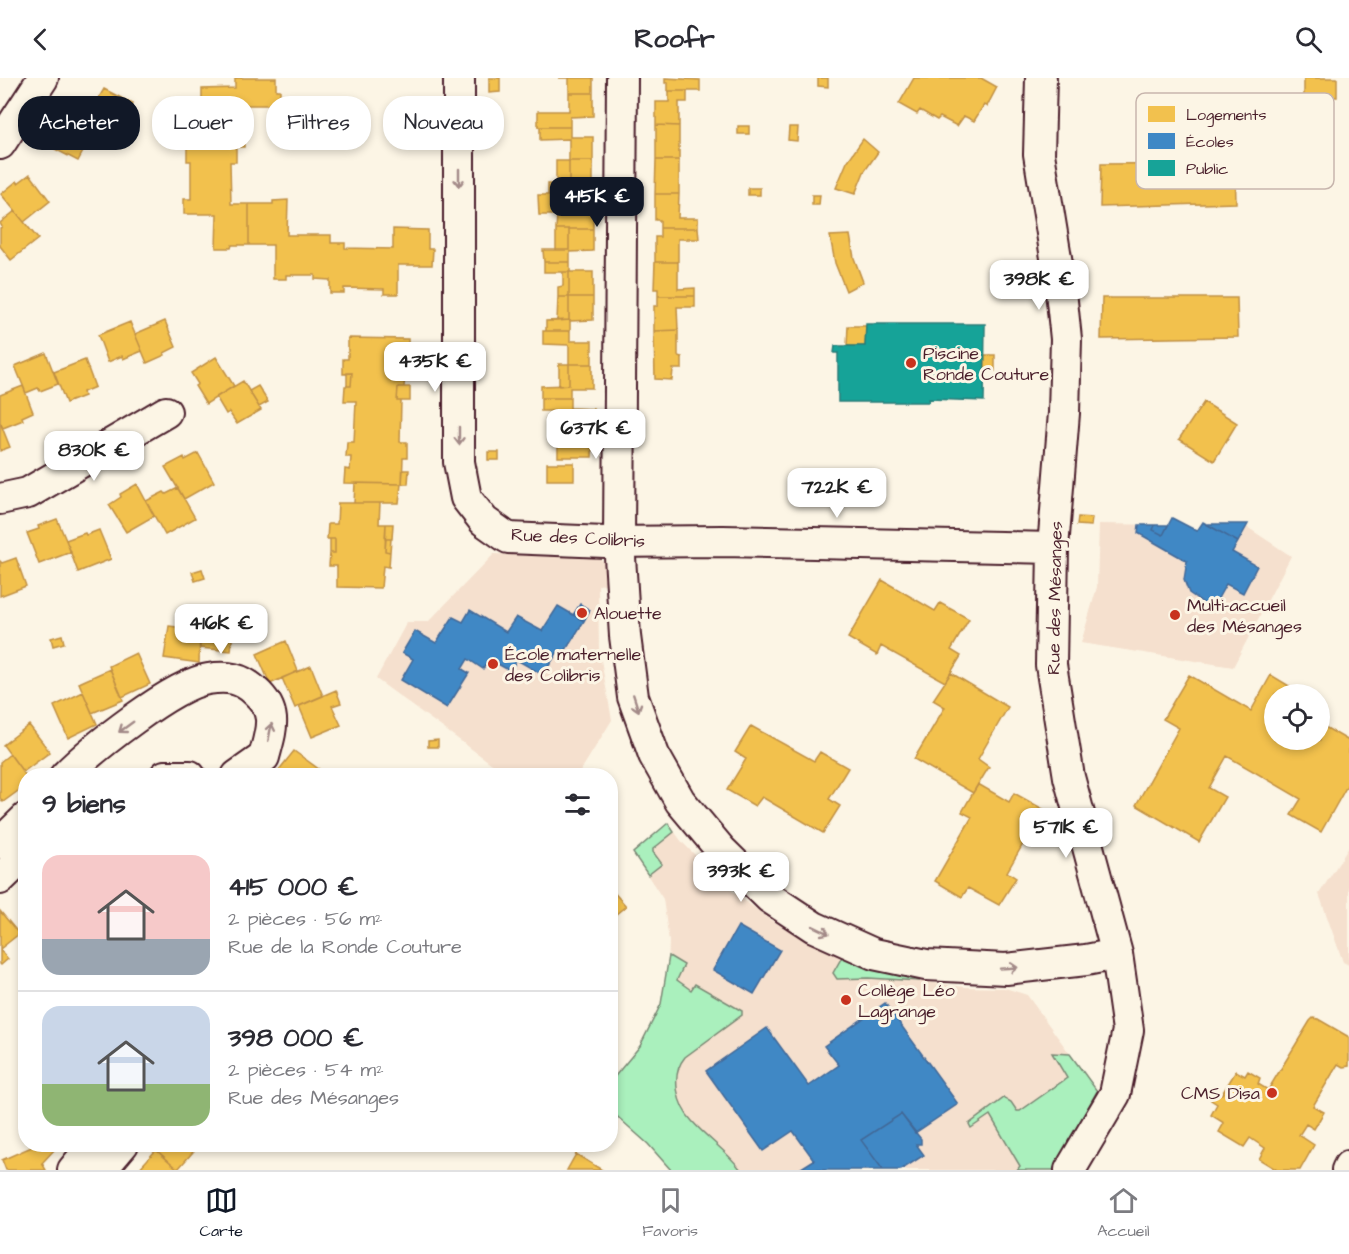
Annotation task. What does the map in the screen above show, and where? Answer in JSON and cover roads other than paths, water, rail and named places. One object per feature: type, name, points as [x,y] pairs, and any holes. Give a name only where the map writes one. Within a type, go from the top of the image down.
[{"type":"street","points":[[0,144],[43,78]]},
{"type":"street","name":"Rue des Colibris","points":[[459,78],[459,462],[466,498],[484,521],[508,538],[1053,548]]},
{"type":"street","points":[[622,78],[619,541],[625,636],[633,697],[654,755],[680,801],[721,850],[770,898],[814,927],[874,954],[926,964],[1006,969],[1118,954]]},
{"type":"street","name":"Rue des Mésanges","points":[[1041,78],[1039,154],[1060,282],[1066,339],[1064,413],[1053,548],[1051,665],[1069,777],[1118,954],[1128,1030],[1115,1094],[1070,1170]]},
{"type":"street","points":[[0,499],[28,493],[166,412]]},
{"type":"street","points":[[72,768],[171,693],[207,679],[234,679],[243,680],[266,700],[273,724],[264,757],[248,768]]},
{"type":"street","points":[[0,843],[18,826]]},
{"type":"street","points":[[0,879],[18,862]]},
{"type":"street","points":[[73,1170],[88,1152]]},
{"type":"street","points":[[100,1170],[116,1152]]},
{"type":"street","points":[[1347,1170],[1349,1166]]},
{"type":"place","name":"Piscine Ronde Couture","points":[[911,363]]},
{"type":"place","name":"Alouette","points":[[582,613]]},
{"type":"place","name":"Multi-accueil des Mésanges","points":[[1175,615]]},
{"type":"place","name":"École maternelle des Colibris","points":[[493,664]]},
{"type":"place","name":"Collège Léo Lagrange","points":[[846,1000]]},
{"type":"place","name":"CMS Disa","points":[[1272,1093]]}]
